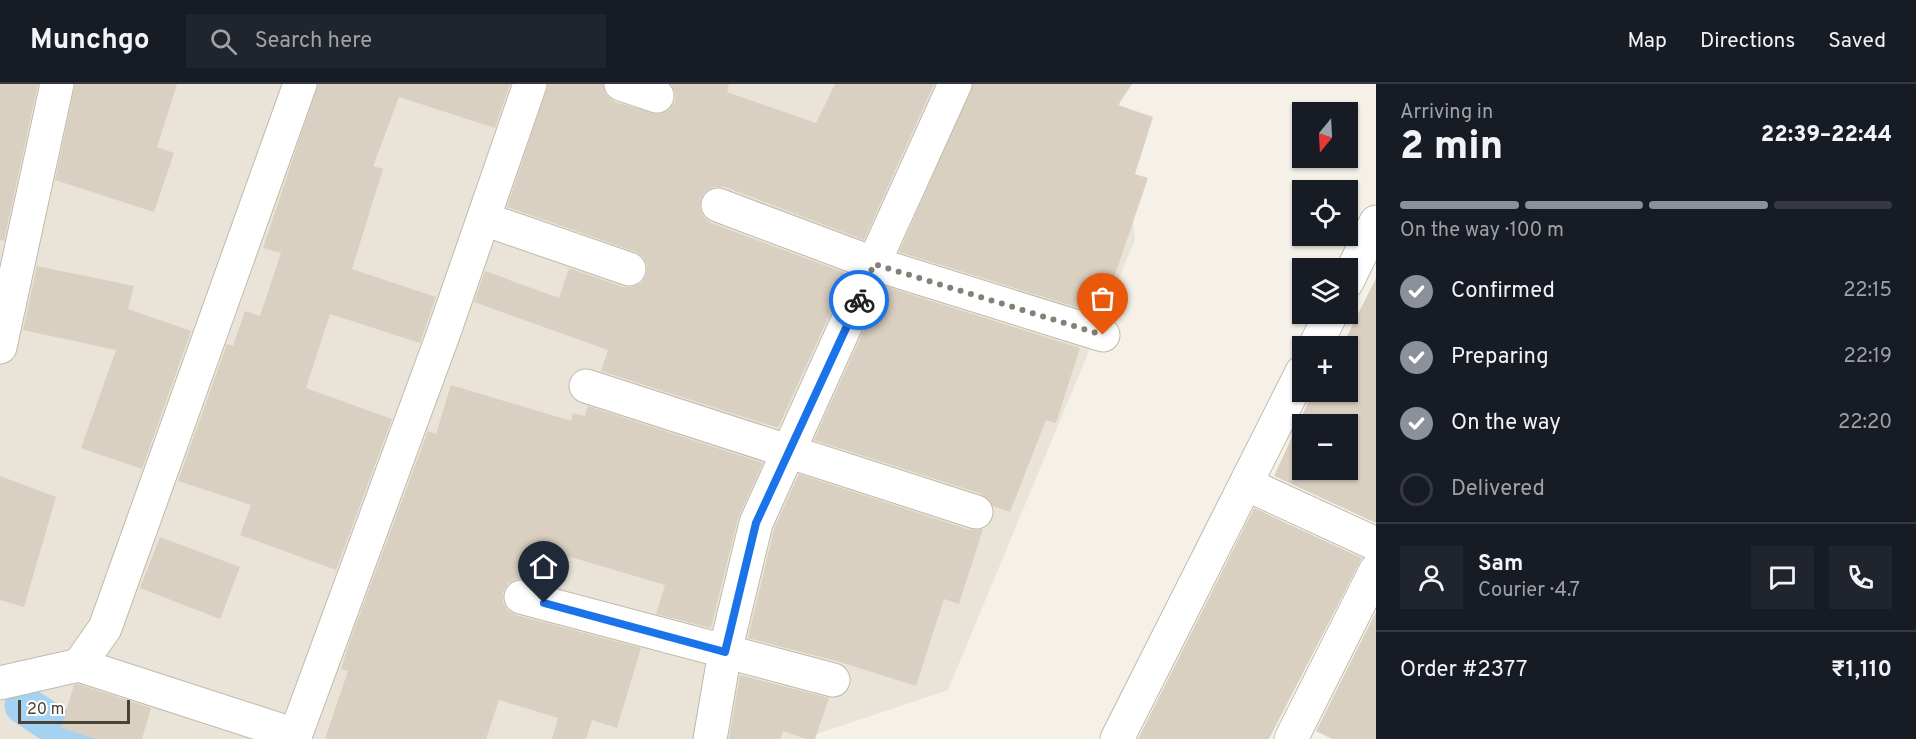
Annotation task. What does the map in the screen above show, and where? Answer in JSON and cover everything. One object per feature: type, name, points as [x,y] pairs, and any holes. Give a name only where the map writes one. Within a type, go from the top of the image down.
[{"type":"street","points":[[0,346],[57,84]]},
{"type":"street","points":[[79,665],[105,628],[300,84]]},
{"type":"street","points":[[0,683],[79,665],[295,737],[444,335],[530,84]]},
{"type":"street","points":[[621,84],[657,96]]},
{"type":"street","points":[[710,739],[725,652],[756,523],[955,84]]},
{"type":"street","points":[[718,205],[874,264],[1103,335]]},
{"type":"street","points":[[484,219],[629,269]]},
{"type":"street","points":[[1358,265],[1372,243]]},
{"type":"street","points":[[586,386],[791,450],[976,512]]},
{"type":"street","points":[[1117,739],[1292,392]]},
{"type":"street","points":[[1246,484],[1376,544]]},
{"type":"street","points":[[1296,737],[1376,570]]},
{"type":"street","points":[[521,597],[833,680]]},
{"type":"shaded area","points":[[0,84],[1120,84],[1118,87],[1135,240],[948,690],[802,739],[0,739]]},
{"type":"building","points":[[0,84],[38,84],[4,241],[0,240]]},
{"type":"building","points":[[75,84],[177,84],[157,147],[174,153],[154,212],[55,180]]},
{"type":"building","points":[[318,84],[510,84],[495,128],[399,97],[373,166],[383,169],[352,269],[436,297],[420,343],[330,314],[306,388],[392,419],[336,570],[240,535],[251,505],[178,481],[227,344],[233,346],[245,311],[260,316],[281,253],[263,248]]},
{"type":"building","points":[[548,84],[603,84],[607,96],[615,102],[660,114],[669,110],[675,102],[675,93],[671,84],[729,84],[727,92],[816,123],[835,84],[934,84],[864,240],[725,187],[714,187],[706,191],[701,198],[700,209],[711,223],[848,274],[778,428],[601,371],[608,350],[474,302],[485,271],[559,298],[569,268],[623,287],[632,287],[641,283],[646,276],[647,265],[643,257],[636,252],[507,207]]},
{"type":"building","points":[[973,84],[1132,84],[1118,105],[1153,117],[1135,174],[1148,178],[1103,310],[1093,307],[1092,312],[899,252]]},
{"type":"building","points":[[37,266],[134,286],[128,309],[191,331],[142,469],[81,448],[116,350],[23,330]]},
{"type":"building","points":[[1376,278],[1376,523],[1274,476],[1292,437],[1292,480],[1358,480],[1358,414],[1303,414],[1308,402],[1358,402],[1358,336],[1347,336],[1353,324],[1358,324],[1358,314]]},
{"type":"building","points":[[884,286],[1080,348],[1056,423],[1046,420],[1010,512],[993,506],[982,494],[814,440]]},
{"type":"building","points":[[451,385],[571,421],[573,413],[585,416],[588,406],[763,463],[738,518],[711,628],[656,614],[665,585],[564,555],[554,586],[517,579],[508,583],[503,592],[503,602],[508,611],[516,615],[641,648],[617,728],[592,720],[586,739],[552,739],[558,718],[499,700],[486,739],[325,739],[348,671],[341,669],[349,643],[428,431],[436,434]]},
{"type":"building","points":[[799,474],[970,530],[983,529],[959,604],[944,599],[916,686],[840,662],[748,638],[774,529]]},
{"type":"building","points":[[0,476],[56,497],[24,607],[0,600]]},
{"type":"building","points":[[1254,508],[1362,558],[1269,739],[1138,739]]},
{"type":"building","points":[[160,537],[240,567],[220,619],[140,588]]},
{"type":"building","points":[[1376,612],[1376,739],[1332,739],[1316,731]]},
{"type":"building","points":[[740,675],[829,698],[815,739],[806,739],[783,731],[780,739],[729,739]]},
{"type":"building","points":[[78,684],[151,708],[142,739],[96,739],[61,728],[74,685]]},
{"type":"waterway","points":[[24,705],[76,739]]},
{"type":"way so far","points":[[859,300],[874,264],[1103,335]]},
{"type":"route","points":[[544,603],[725,652],[756,523],[859,300]]}]
